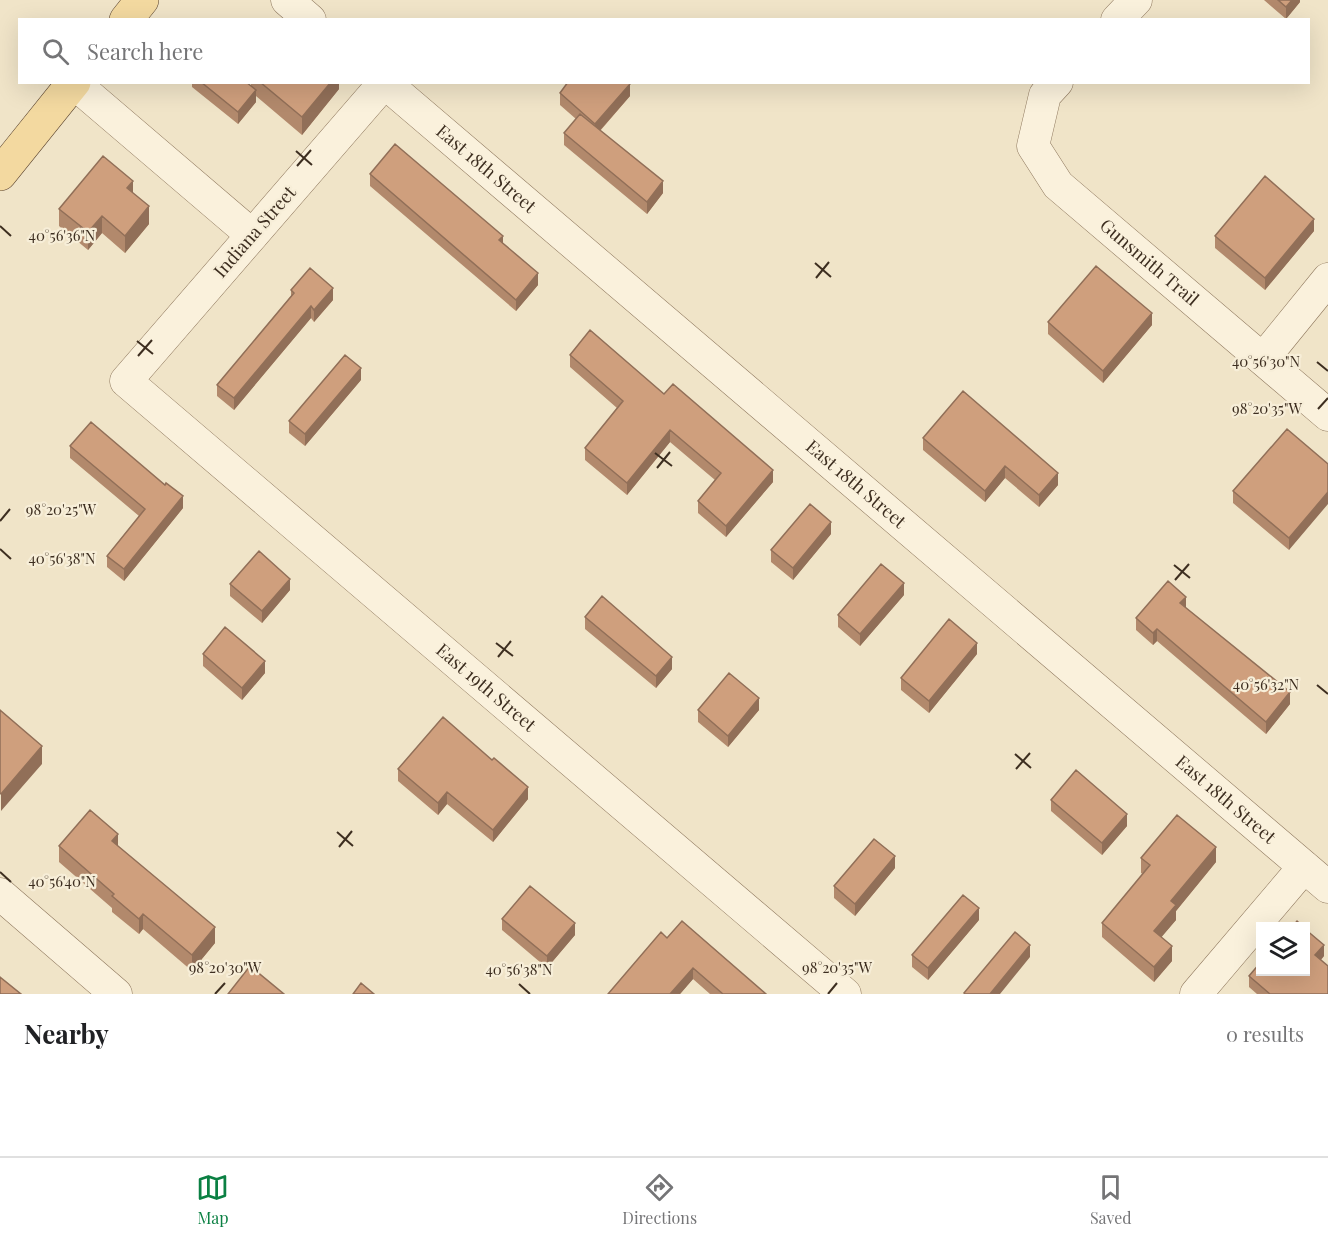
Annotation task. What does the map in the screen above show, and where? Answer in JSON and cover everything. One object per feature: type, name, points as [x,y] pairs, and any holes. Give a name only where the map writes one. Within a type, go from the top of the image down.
[{"type":"main road","points":[[128,18],[142,0]]},
{"type":"main road","points":[[0,174],[73,84]]},
{"type":"street","points":[[287,0],[308,18]]},
{"type":"street","points":[[1119,18],[1136,0]]},
{"type":"street","points":[[75,84],[252,235]]},
{"type":"street","name":"Indiana Street","points":[[126,381],[382,84]]},
{"type":"street","name":"East 18th Street","points":[[386,84],[1328,887]]},
{"type":"street","name":"Gunsmith Trail","points":[[1055,84],[1045,95],[1033,146],[1058,185],[1328,415]]},
{"type":"street","points":[[1263,359],[1328,279]]},
{"type":"street","name":"East 19th Street","points":[[126,381],[845,994]]},
{"type":"street","points":[[1196,994],[1304,867]]},
{"type":"street","points":[[0,894],[116,994]]},
{"type":"building","points":[[1278,0],[1292,0],[1286,7]]},
{"type":"building","points":[[203,84],[248,84],[256,90],[238,112]]},
{"type":"building","points":[[262,84],[329,84],[302,117]]},
{"type":"building","points":[[567,84],[630,84],[595,124],[560,93]]},
{"type":"building","points":[[580,114],[663,181],[647,202],[564,133]]},
{"type":"building","points":[[395,144],[503,236],[499,240],[538,273],[516,300],[370,174]]},
{"type":"building","points":[[103,156],[133,181],[127,188],[149,206],[125,236],[102,216],[88,232],[59,209]]},
{"type":"building","points":[[1265,176],[1314,219],[1265,278],[1215,236]]},
{"type":"building","points":[[1096,266],[1152,313],[1103,371],[1048,322]]},
{"type":"building","points":[[310,268],[333,288],[314,310],[311,306],[234,398],[217,385],[294,293],[291,290]]},
{"type":"building","points":[[590,330],[664,394],[673,384],[773,470],[726,526],[698,501],[721,473],[670,430],[627,483],[585,448],[623,401],[570,355]]},
{"type":"building","points":[[345,355],[361,368],[305,434],[289,421]]},
{"type":"building","points":[[963,391],[1058,473],[1039,495],[1005,466],[985,491],[923,438]]},
{"type":"building","points":[[91,422],[165,485],[166,483],[183,496],[124,569],[107,556],[145,509],[70,446]]},
{"type":"building","points":[[1287,429],[1328,464],[1328,492],[1289,538],[1233,491]]},
{"type":"building","points":[[810,504],[831,522],[793,568],[771,550]]},
{"type":"building","points":[[259,551],[290,579],[262,611],[230,584]]},
{"type":"building","points":[[881,564],[904,583],[860,634],[838,615]]},
{"type":"building","points":[[1168,581],[1186,597],[1180,603],[1290,692],[1266,722],[1157,629],[1153,633],[1136,618]]},
{"type":"building","points":[[602,596],[672,657],[656,676],[585,617]]},
{"type":"building","points":[[949,619],[977,643],[929,701],[901,678]]},
{"type":"building","points":[[225,627],[265,661],[242,688],[203,654]]},
{"type":"building","points":[[729,673],[759,698],[728,736],[698,710]]},
{"type":"building","points":[[0,710],[42,746],[1,794],[0,793]]},
{"type":"building","points":[[443,717],[492,760],[494,758],[528,787],[493,830],[447,792],[438,803],[398,769]]},
{"type":"building","points":[[1076,770],[1127,814],[1102,843],[1051,800]]},
{"type":"building","points":[[90,810],[118,834],[112,841],[215,927],[192,955],[143,914],[139,919],[59,846]]},
{"type":"building","points":[[1177,815],[1216,847],[1171,901],[1176,905],[1154,931],[1172,946],[1154,967],[1102,923],[1150,865],[1141,858]]},
{"type":"building","points":[[874,839],[895,856],[855,904],[834,886]]},
{"type":"building","points":[[530,886],[575,923],[547,956],[502,919]]},
{"type":"building","points":[[963,895],[979,908],[928,968],[912,955]]},
{"type":"building","points":[[682,921],[766,994],[723,994],[693,968],[670,994],[608,994],[661,932],[667,938]]},
{"type":"building","points":[[1015,932],[1030,945],[990,994],[965,994],[964,993]]},
{"type":"building","points":[[1310,933],[1324,945],[1315,955],[1328,966],[1328,994],[1270,994],[1249,976],[1256,968],[1256,976],[1310,976]]},
{"type":"building","points":[[250,966],[284,994],[228,994]]},
{"type":"building","points":[[0,977],[21,994],[0,994]]},
{"type":"building","points":[[361,983],[374,994],[353,994]]}]
